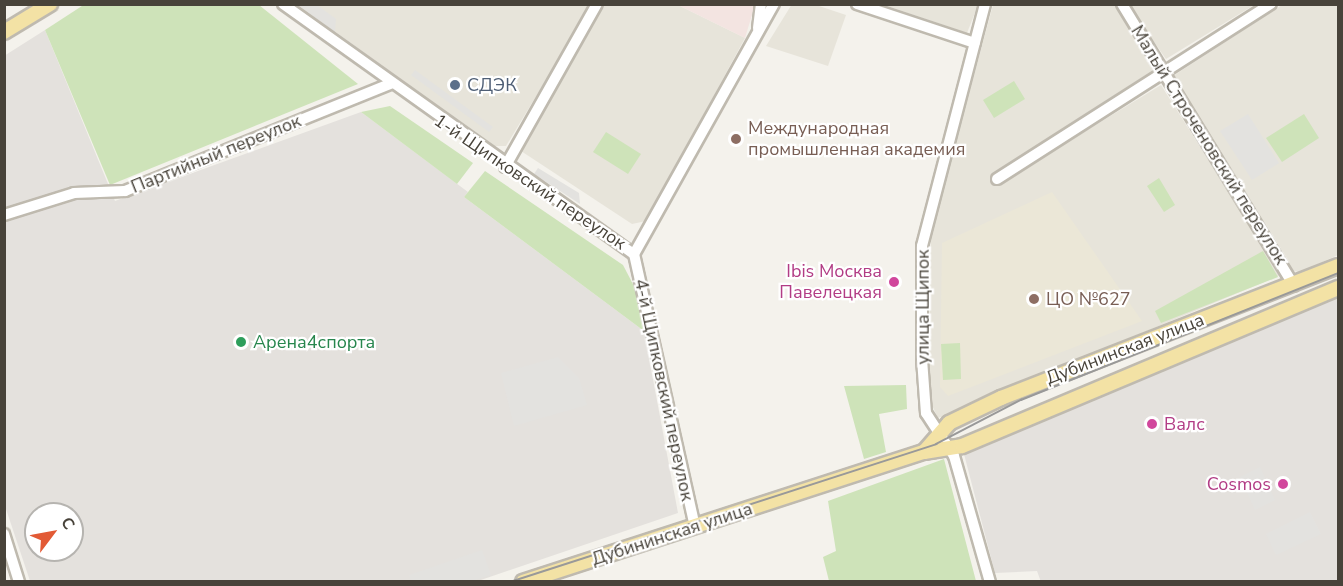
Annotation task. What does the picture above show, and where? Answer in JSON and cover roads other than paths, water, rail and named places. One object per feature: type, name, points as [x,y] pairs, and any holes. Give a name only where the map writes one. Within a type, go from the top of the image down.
[{"type":"main road","points":[[4,32],[50,4]]},
{"type":"main road","name":"Дубининская улица","points":[[924,452],[937,435],[955,419],[1048,377],[1294,286],[1338,266]]},
{"type":"main road","name":"Дубининская улица","points":[[523,582],[924,452],[951,453],[1338,288]]},
{"type":"street","name":"1-й Щипковский переулок","points":[[283,4],[505,167],[634,254],[774,4]]},
{"type":"street","points":[[505,167],[597,4]]},
{"type":"street","points":[[756,37],[761,4]]},
{"type":"street","points":[[857,4],[975,43]]},
{"type":"street","name":"улица Щипок","points":[[951,453],[937,435],[924,407],[922,246],[985,4]]},
{"type":"street","name":"Малый Строченовский переулок","points":[[1122,4],[1294,286]]},
{"type":"street","points":[[997,179],[1271,4]]},
{"type":"street","name":"Партийный переулок","points":[[4,215],[74,193],[125,191],[390,84]]},
{"type":"street","name":"4-й Щипковский переулок","points":[[634,254],[695,526]]},
{"type":"street","points":[[951,453],[990,582]]},
{"type":"street","points":[[4,534],[19,582]]},
{"type":"tram line","points":[[510,582],[936,444],[1021,400],[1338,273]]},
{"type":"place","name":"СДЭК","points":[[455,85]]},
{"type":"place","name":"Международная промышленная академия","points":[[736,139]]},
{"type":"place","name":"Ibis Москва Павелецкая","points":[[894,282]]},
{"type":"place","name":"ЦО №627","points":[[1034,299]]},
{"type":"place","name":"Арена4спорта","points":[[241,342]]},
{"type":"place","name":"Валс","points":[[1152,424]]},
{"type":"place","name":"Cosmos","points":[[1283,484]]}]
